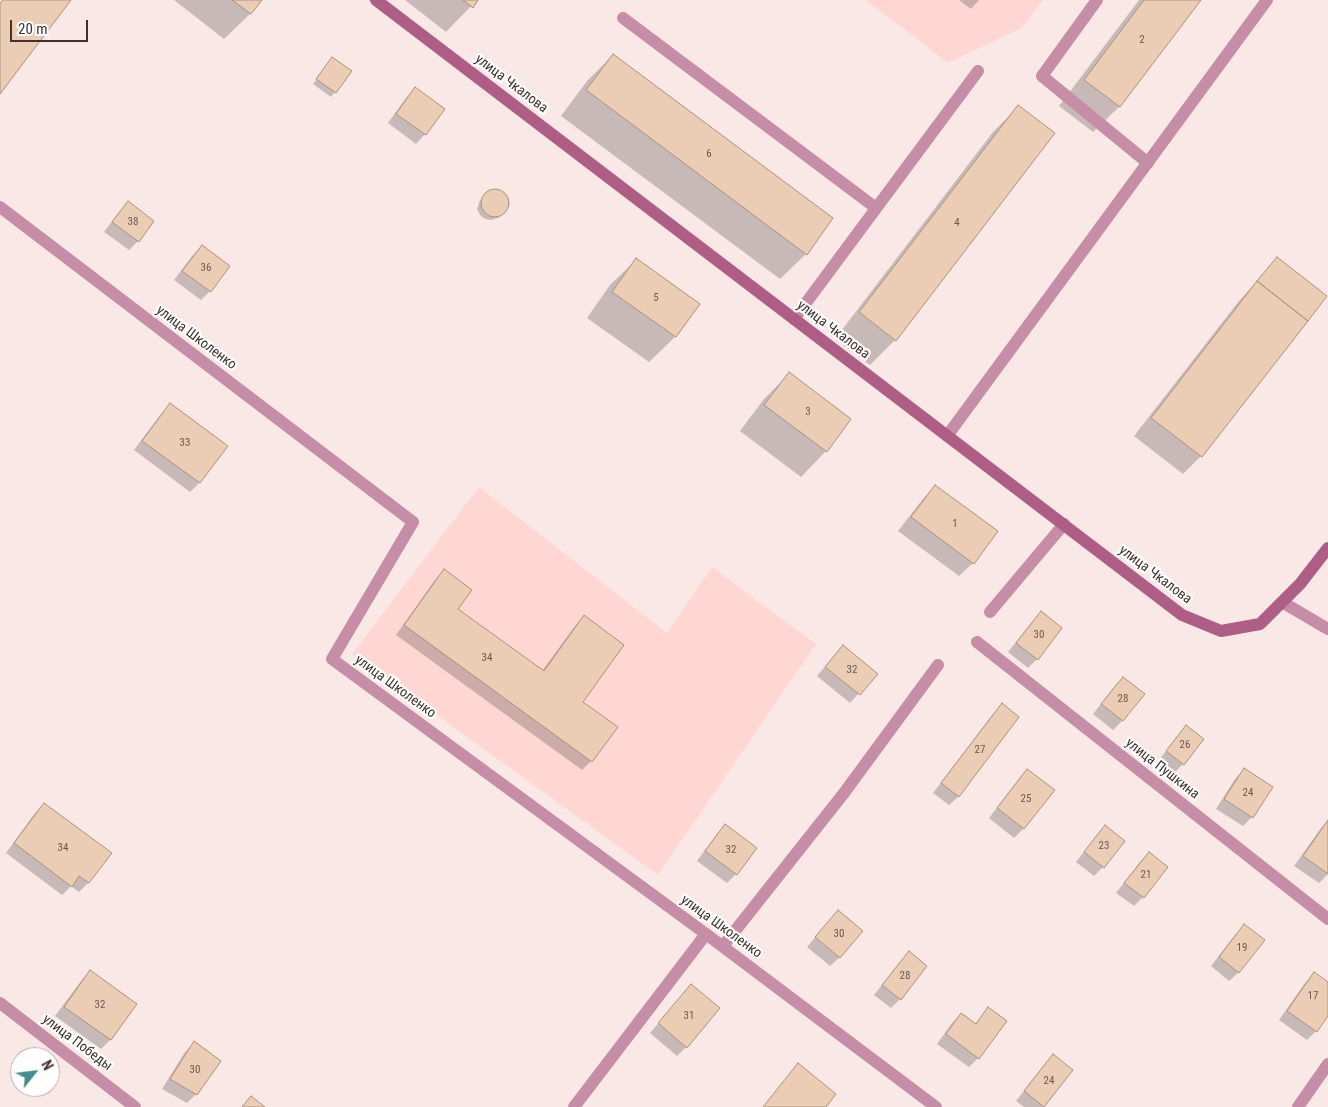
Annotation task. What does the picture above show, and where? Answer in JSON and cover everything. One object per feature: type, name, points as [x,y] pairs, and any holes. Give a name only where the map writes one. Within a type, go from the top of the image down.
[{"type":"street","name":"улица Чкалова","points":[[376,0],[1182,615],[1221,631],[1260,624],[1300,584],[1328,548]]},
{"type":"street","points":[[1097,0],[1042,76],[1148,163]]},
{"type":"street","points":[[947,436],[1266,0]]},
{"type":"street","points":[[623,18],[876,208]]},
{"type":"street","points":[[794,319],[978,71]]},
{"type":"street","name":"улица Школенко","points":[[0,208],[413,522],[332,660],[723,946],[936,1107]]},
{"type":"street","points":[[990,612],[1064,524]]},
{"type":"street","points":[[1282,602],[1328,629]]},
{"type":"street","name":"улица Пушкина","points":[[977,642],[1328,919]]},
{"type":"street","points":[[723,946],[844,793],[938,665]]},
{"type":"street","points":[[574,1107],[706,934]]},
{"type":"street","name":"улица Победы","points":[[0,1003],[135,1107]]},
{"type":"street","points":[[1298,1107],[1328,1064]]},
{"type":"shaded area","points":[[865,0],[1043,0],[1022,28],[948,63]]},
{"type":"shaded area","points":[[479,487],[667,633],[712,567],[816,644],[658,875],[352,654]]},
{"type":"building","points":[[3,0],[71,0],[0,94],[0,3]]},
{"type":"building","points":[[232,0],[262,0],[251,14]]},
{"type":"building","points":[[463,0],[478,0],[473,8]]},
{"type":"building","points":[[1144,0],[1201,0],[1120,107],[1084,80]]},
{"type":"building","points":[[613,54],[833,218],[807,255],[586,90]]},
{"type":"building","points":[[332,57],[352,71],[336,93],[316,79]]},
{"type":"building","points":[[415,87],[445,109],[426,135],[396,114]]},
{"type":"building","points":[[1018,105],[1055,133],[896,341],[859,312]]},
{"type":"building","points":[[495,189],[505,193],[509,203],[505,213],[495,217],[485,213],[481,203],[485,193]]},
{"type":"building","points":[[128,201],[154,221],[139,242],[112,222]]},
{"type":"building","points":[[202,245],[230,266],[211,292],[182,271]]},
{"type":"building","points":[[1277,257],[1327,296],[1308,321],[1257,281]]},
{"type":"building","points":[[636,258],[700,304],[676,337],[612,292]]},
{"type":"building","points":[[1257,281],[1308,321],[1202,457],[1151,418]]},
{"type":"building","points":[[789,372],[851,419],[827,452],[764,405]]},
{"type":"building","points":[[170,403],[228,446],[200,483],[142,441]]},
{"type":"building","points":[[935,485],[998,531],[974,564],[911,517]]},
{"type":"building","points":[[444,569],[472,590],[458,609],[544,671],[584,615],[624,645],[583,702],[618,727],[592,762],[404,625]]},
{"type":"building","points":[[1041,611],[1062,628],[1038,660],[1016,643]]},
{"type":"building","points":[[843,645],[878,674],[860,695],[825,667]]},
{"type":"building","points":[[1123,677],[1145,694],[1123,721],[1101,704]]},
{"type":"building","points":[[1002,703],[1019,717],[959,797],[941,783]]},
{"type":"building","points":[[1186,725],[1204,739],[1184,765],[1166,751]]},
{"type":"building","points":[[1244,768],[1273,787],[1253,818],[1224,799]]},
{"type":"building","points":[[1027,769],[1055,790],[1024,829],[997,808]]},
{"type":"building","points":[[44,803],[112,853],[89,883],[79,876],[72,887],[14,843]]},
{"type":"building","points":[[1328,820],[1328,874],[1303,856]]},
{"type":"building","points":[[725,824],[757,848],[737,875],[705,851]]},
{"type":"building","points":[[1105,825],[1125,841],[1104,868],[1084,852]]},
{"type":"building","points":[[1149,852],[1168,867],[1144,898],[1124,883]]},
{"type":"building","points":[[838,910],[863,931],[840,958],[815,937]]},
{"type":"building","points":[[1244,924],[1265,940],[1239,973],[1219,957]]},
{"type":"building","points":[[909,951],[927,966],[901,1000],[882,985]]},
{"type":"building","points":[[90,970],[137,1004],[111,1040],[64,1007]]},
{"type":"building","points":[[1314,972],[1328,982],[1328,1016],[1317,1032],[1287,1011]]},
{"type":"building","points":[[691,984],[720,1008],[687,1048],[658,1023]]},
{"type":"building","points":[[988,1007],[1007,1021],[979,1059],[946,1034],[961,1013],[976,1024]]},
{"type":"building","points":[[194,1041],[221,1061],[197,1095],[170,1079]]},
{"type":"building","points":[[1053,1054],[1073,1070],[1044,1107],[1024,1091]]},
{"type":"building","points":[[798,1063],[836,1094],[826,1107],[763,1107]]},
{"type":"building","points":[[251,1096],[265,1107],[242,1107]]}]
